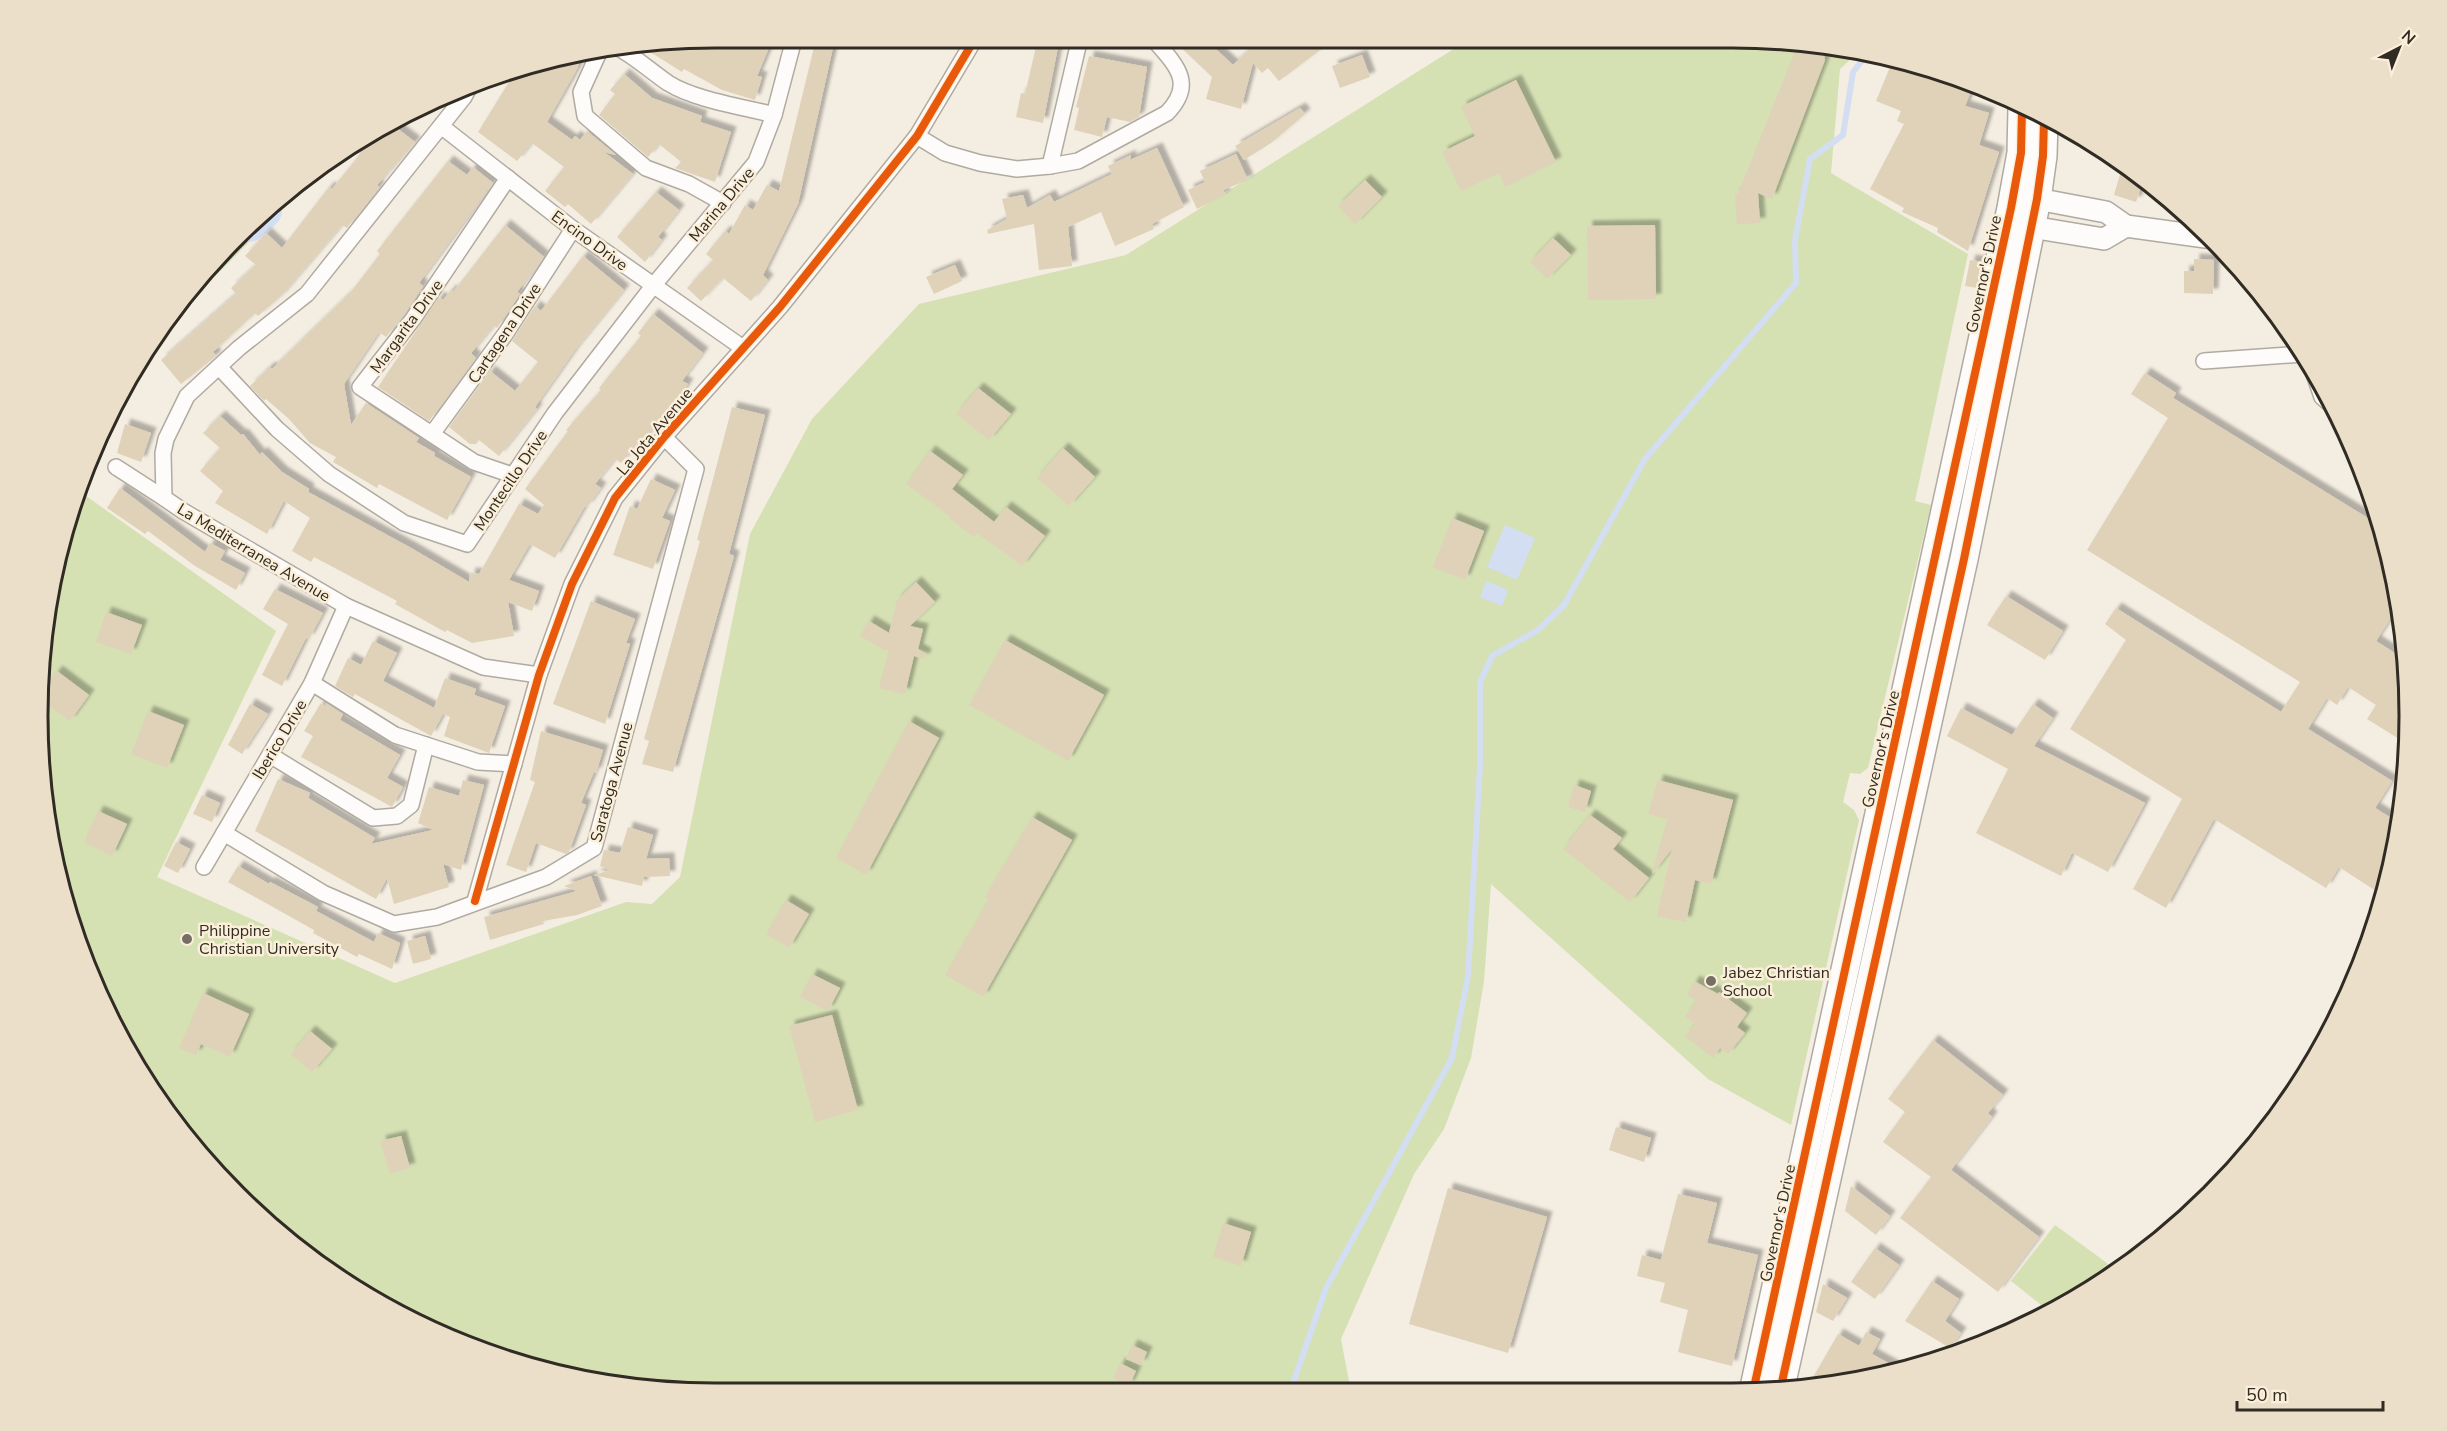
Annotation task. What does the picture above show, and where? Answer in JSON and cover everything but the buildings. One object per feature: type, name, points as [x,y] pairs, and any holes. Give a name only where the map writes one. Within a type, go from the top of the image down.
[{"type":"highway","name":"Governor's Drive","points":[[1756,1382],[2011,208],[2021,153],[2022,115]]},
{"type":"highway","points":[[1782,1381],[1964,559],[2032,227],[2043,156],[2044,126]]},
{"type":"street","name":"Marina Drive","points":[[653,286],[756,162],[774,115],[792,48]]},
{"type":"street","name":"La Jota Avenue","points":[[475,902],[539,675],[572,584],[615,498],[664,437],[780,307],[917,136],[969,48]]},
{"type":"street","points":[[1050,166],[1078,48]]},
{"type":"street","points":[[917,136],[945,153],[980,163],[1017,169],[1078,161],[1167,113],[1178,102],[1182,93],[1180,75],[1160,48]]},
{"type":"street","points":[[630,54],[670,84],[700,95],[774,115]]},
{"type":"street","points":[[596,59],[581,92],[585,116],[646,168],[688,184],[723,203]]},
{"type":"street","name":"La Mediterranea Avenue","points":[[460,99],[307,294],[239,348],[220,368],[187,396],[168,429],[163,453],[164,498],[183,512],[346,606],[483,667],[539,675]]},
{"type":"street","name":"Encino Drive","points":[[441,126],[573,230],[743,348]]},
{"type":"street","name":"Margarita Drive","points":[[508,178],[413,320],[360,387],[474,462],[512,475]]},
{"type":"street","points":[[2126,226],[2104,239],[2032,227],[2011,208],[2037,199],[2106,212],[2126,226],[2194,235]]},
{"type":"street","name":"Cartagena Drive","points":[[432,434],[506,333],[573,230]]},
{"type":"street","name":"Montecillo Drive","points":[[220,368],[277,429],[329,474],[404,523],[467,544],[512,475],[653,286]]},
{"type":"street","points":[[2204,361],[2293,355]]},
{"type":"street","name":"Saratoga Avenue","points":[[224,833],[323,893],[394,924],[437,917],[546,877],[594,848],[696,469],[664,437]]},
{"type":"street","points":[[116,467],[164,498]]},
{"type":"street","name":"Iberico Drive","points":[[204,867],[312,683],[346,606]]},
{"type":"street","points":[[312,683],[395,735],[478,762],[514,764]]},
{"type":"street","points":[[270,755],[373,818],[397,816],[411,805],[426,745]]},
{"type":"green space","points":[[1455,48],[1775,49],[1851,59],[1840,69],[1831,173],[1968,254],[1915,501],[1931,505],[1868,768],[1860,774],[1850,773],[1843,802],[1854,810],[1859,820],[1791,1125],[1708,1079],[1491,884],[1484,981],[1471,1058],[1444,1129],[1414,1174],[1341,1339],[1349,1383],[716,1383],[672,1382],[628,1377],[585,1370],[501,1348],[420,1314],[345,1271],[275,1217],[214,1156],[186,1122],[137,1049],[99,971],[83,930],[71,888],[61,846],[49,759],[49,672],[61,585],[85,495],[276,631],[157,877],[395,983],[626,902],[652,904],[680,877],[750,534],[812,419],[919,304],[1126,255]]},
{"type":"green space","points":[[271,218],[262,229],[202,289]]},
{"type":"green space","points":[[2055,1225],[2110,1265],[2042,1306],[2011,1281]]},
{"type":"water","points":[[1505,525],[1535,538],[1517,580],[1487,567]]},
{"type":"water","points":[[1486,581],[1508,590],[1502,606],[1480,597]]},
{"type":"waterway","points":[[1293,1383],[1326,1288],[1452,1058],[1468,976],[1480,765],[1480,682],[1492,656],[1538,630],[1564,605],[1645,459],[1796,283],[1795,240],[1810,159],[1843,135],[1853,72],[1862,61]]},
{"type":"cycle path","points":[[475,901],[539,675],[572,584],[615,498],[664,437],[780,307],[917,136],[969,48]]},
{"type":"cycle path","points":[[1755,1382],[2011,208],[2021,153],[2022,115]]},
{"type":"cycle path","points":[[1782,1381],[1964,559],[2037,199],[2043,156],[2044,126]]},
{"type":"place","name":"Philippine Christian University","points":[[187,939]]},
{"type":"place","name":"Jabez Christian School","points":[[1711,981]]}]
